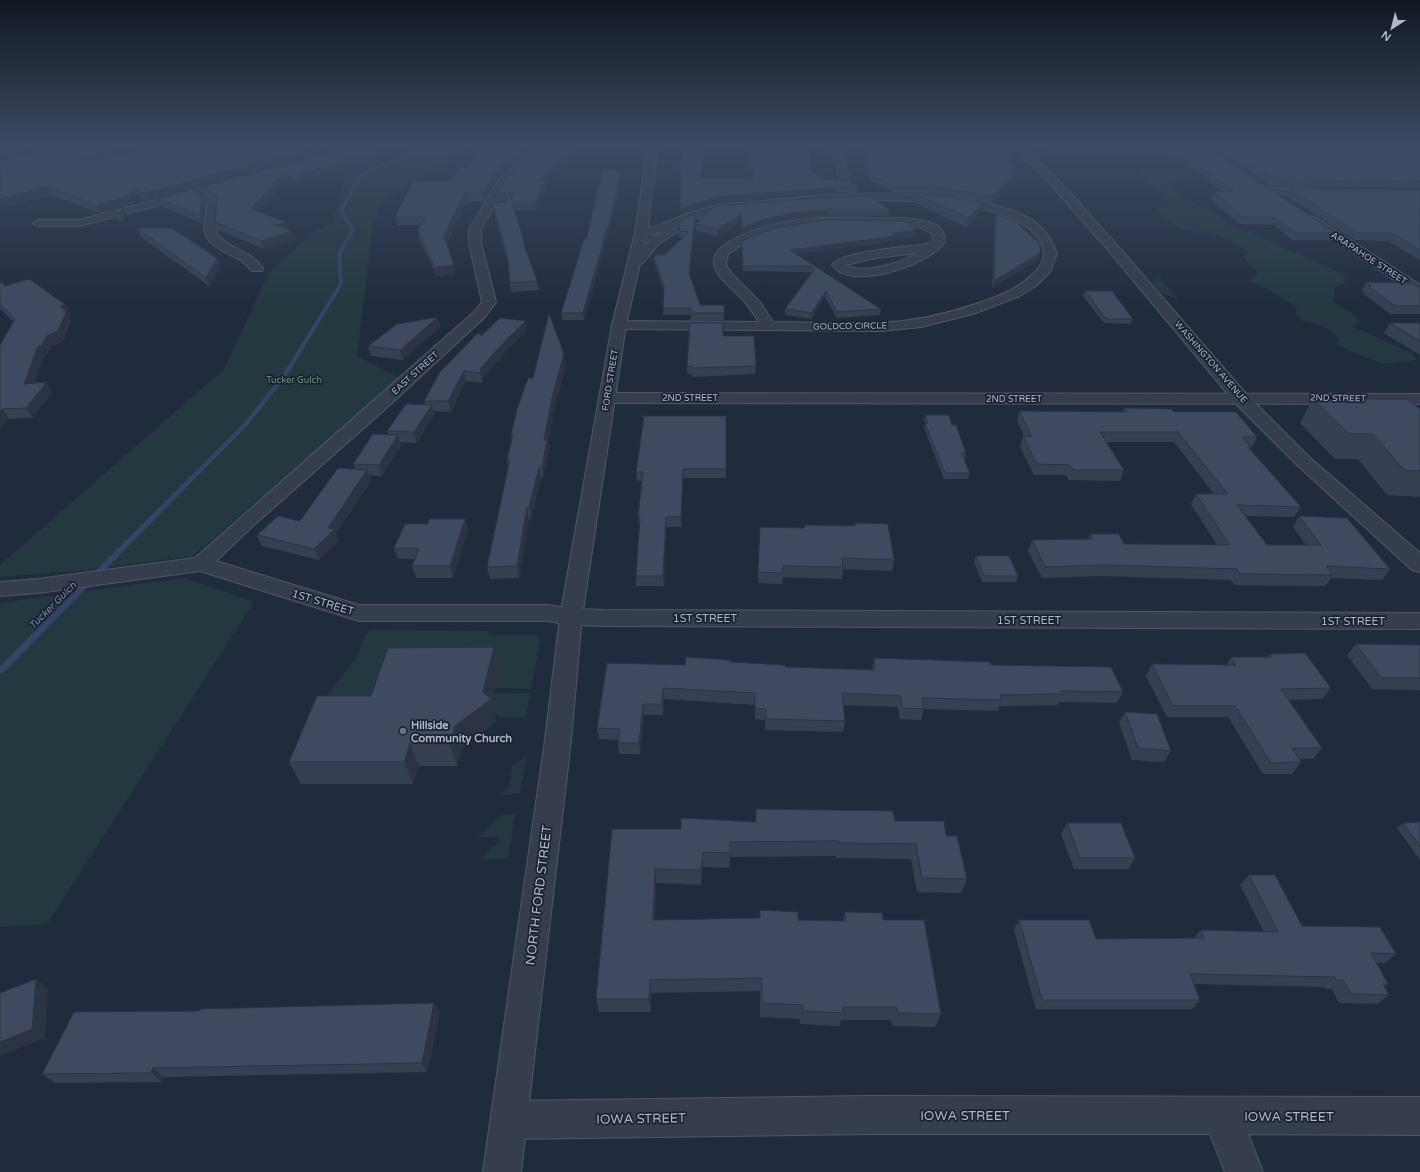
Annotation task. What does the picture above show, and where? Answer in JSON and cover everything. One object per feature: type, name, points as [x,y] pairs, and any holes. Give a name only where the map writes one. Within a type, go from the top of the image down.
[{"type":"street","points":[[39,223],[79,223],[171,199]]},
{"type":"street","points":[[206,199],[213,203],[210,230],[211,234],[217,242],[246,258],[257,268]]},
{"type":"street","name":"EAST STREET","points":[[201,564],[248,520],[376,408],[480,314],[489,302],[475,243],[474,229],[493,199]]},
{"type":"street","name":"FORD STREET","points":[[570,617],[619,325],[641,233],[646,199]]},
{"type":"street","name":"GOLDCO CIRCLE","points":[[641,233],[653,231],[717,208],[797,199]]},
{"type":"street","name":"GOLDCO CIRCLE","points":[[619,325],[881,327],[934,320],[980,308],[1013,295],[1026,288],[1043,273],[1050,263],[1050,245],[1041,233],[1014,216],[992,208],[963,203],[911,199]]},
{"type":"street","name":"WASHINGTON AVENUE","points":[[1068,199],[1242,400],[1302,460],[1420,565]]},
{"type":"street","points":[[1280,199],[1288,204]]},
{"type":"street","name":"GOLDCO CIRCLE","points":[[633,263],[643,256],[654,242],[674,230],[706,217],[755,204]]},
{"type":"street","name":"ARAPAHOE STREET","points":[[1300,212],[1420,291]]},
{"type":"street","points":[[769,327],[765,318],[746,295],[726,275],[721,267],[720,260],[725,250],[744,239],[780,227],[822,221],[901,221],[932,228],[938,232],[940,237],[939,242],[929,248],[924,254],[912,260],[882,270],[859,272],[847,271],[838,265],[841,262],[875,254],[929,248]]},
{"type":"street","points":[[1390,272],[1414,272]]},
{"type":"street","name":"2ND STREET","points":[[607,398],[1242,400],[1271,398],[1420,399]]},
{"type":"street","name":"1ST STREET","points":[[0,589],[38,586],[201,564],[359,614],[548,613],[570,617],[606,618],[1420,621]]},
{"type":"street","name":"NORTH FORD STREET","points":[[502,1172],[510,1120],[548,809],[558,740],[570,617]]},
{"type":"street","name":"IOWA STREET","points":[[510,1120],[868,1115],[1420,1116]]},
{"type":"street","points":[[1222,1116],[1244,1172]]},
{"type":"green space","name":"Tucker Gulch","points":[[339,199],[387,199],[382,202],[373,225],[357,356],[400,378],[193,556],[87,570],[0,577],[0,565],[224,369],[268,274],[313,232],[332,223]]},
{"type":"green space","points":[[1163,199],[1187,199],[1222,216],[1219,219],[1229,225],[1259,235],[1285,249],[1299,253],[1326,267],[1345,274],[1345,283],[1335,287],[1333,302],[1351,312],[1361,321],[1352,326],[1412,353],[1417,360],[1385,364],[1361,356],[1337,345],[1338,338],[1324,326],[1303,321],[1296,315],[1297,308],[1268,289],[1249,281],[1258,273],[1243,257],[1248,253],[1240,246],[1223,238],[1179,227],[1170,222],[1157,211],[1158,206],[1173,203]]},
{"type":"green space","points":[[1160,278],[1179,299],[1161,294],[1152,281],[1153,279]]},
{"type":"green space","points":[[184,578],[254,602],[47,924],[0,927],[0,603]]},
{"type":"green space","points":[[370,630],[489,631],[490,635],[536,635],[540,640],[531,689],[391,684],[361,700],[326,697],[358,655],[365,636]]},
{"type":"green space","points":[[494,693],[530,693],[526,717],[501,718],[488,707]]},
{"type":"green space","points":[[527,756],[520,793],[496,796],[509,788],[512,766]]},
{"type":"green space","points":[[502,815],[515,815],[508,859],[480,859],[499,842],[499,837],[478,837]]},
{"type":"building","points":[[79,199],[119,199],[96,205]]},
{"type":"building","points":[[160,199],[202,199],[200,216]]},
{"type":"building","points":[[217,199],[260,199],[251,209],[286,222],[276,225],[292,231],[261,241],[215,222]]},
{"type":"building","points":[[404,199],[462,199],[444,236],[454,265],[435,267],[418,231],[425,217],[395,217]]},
{"type":"building","points":[[507,199],[511,200],[512,199],[537,199],[535,202],[512,202],[523,242],[537,281],[510,283],[508,257],[493,205],[506,201]]},
{"type":"building","points":[[596,199],[615,199],[611,218],[603,239],[604,240],[583,313],[561,313],[584,239],[586,239]]},
{"type":"building","points":[[680,199],[713,199],[697,203],[680,209]]},
{"type":"building","points":[[874,199],[890,210],[828,210],[792,213],[758,221],[742,228],[741,215],[718,229],[696,224],[713,208],[718,206],[788,200]]},
{"type":"building","points":[[925,199],[960,199],[984,203],[968,218]]},
{"type":"building","points":[[1221,199],[1284,199],[1336,233],[1296,233],[1276,218],[1242,217]]},
{"type":"building","points":[[1304,199],[1420,199],[1420,250],[1392,233],[1358,233]]},
{"type":"building","points":[[123,207],[120,214],[111,210]]},
{"type":"building","points":[[996,214],[1015,221],[1040,244],[1040,253],[994,281]]},
{"type":"building","points":[[695,215],[689,273],[700,305],[724,305],[724,313],[691,313],[691,308],[663,308],[664,287],[654,255],[664,255],[689,232],[679,231],[679,221]]},
{"type":"building","points":[[826,220],[904,221],[916,230],[892,233],[896,236],[790,250],[881,309],[837,312],[826,291],[812,313],[785,309],[814,270],[811,266],[743,266],[742,241],[775,228]]},
{"type":"building","points":[[137,228],[172,228],[217,258],[206,278]]},
{"type":"building","points":[[29,279],[66,305],[60,306],[66,312],[58,331],[47,336],[41,346],[38,346],[24,384],[47,382],[26,408],[2,409],[0,411],[0,345],[15,319],[0,304],[0,281],[5,286]]},
{"type":"building","points":[[1366,282],[1412,283],[1420,288],[1420,306],[1395,306],[1368,286],[1371,286]]},
{"type":"building","points":[[1085,291],[1112,291],[1133,319],[1106,319]]},
{"type":"building","points":[[549,313],[564,354],[552,398],[544,440],[547,440],[542,467],[539,467],[529,507],[527,507],[517,566],[487,567],[510,459],[507,458],[513,435],[511,435],[517,409],[528,378],[533,378]]},
{"type":"building","points":[[438,317],[400,350],[368,346],[397,324]]},
{"type":"building","points":[[500,318],[526,321],[507,339],[480,369],[481,373],[464,371],[448,401],[424,401],[440,372],[478,333],[481,336]]},
{"type":"building","points":[[690,323],[723,323],[723,336],[754,336],[756,366],[692,368],[692,366],[687,366]]},
{"type":"building","points":[[1390,323],[1420,323],[1420,341]]},
{"type":"building","points":[[1313,399],[1407,399],[1420,409],[1420,471],[1404,470],[1373,434],[1349,434]]},
{"type":"building","points":[[406,404],[432,405],[414,432],[387,431]]},
{"type":"building","points":[[1124,408],[1172,409],[1174,412],[1236,412],[1257,437],[1242,437],[1251,447],[1248,447],[1301,507],[1237,505],[1267,545],[1321,545],[1299,516],[1347,518],[1390,569],[1326,566],[1333,575],[1240,574],[1237,569],[1106,565],[1045,567],[1032,540],[1093,539],[1090,534],[1119,534],[1124,544],[1230,545],[1196,494],[1228,494],[1178,432],[1100,432],[1124,470],[1073,470],[1070,465],[1037,464],[1023,436],[1032,437],[1019,411],[1127,412]]},
{"type":"building","points":[[925,415],[949,415],[952,425],[956,425],[966,453],[961,453],[970,473],[945,473],[925,423],[928,423]]},
{"type":"building","points":[[644,416],[726,416],[726,469],[683,469],[681,517],[666,517],[663,576],[636,576],[640,517],[638,517],[643,472],[636,472]]},
{"type":"building","points":[[373,434],[398,435],[379,465],[353,464]]},
{"type":"building","points":[[338,468],[367,470],[328,528],[335,529],[314,549],[257,535],[278,516],[300,521]]},
{"type":"building","points":[[429,519],[465,519],[450,566],[412,566],[419,548],[394,548],[405,524],[428,524]]},
{"type":"building","points":[[855,523],[888,524],[894,560],[842,558],[843,567],[783,566],[783,573],[758,572],[760,527],[805,528],[804,525],[855,526]]},
{"type":"building","points":[[976,556],[1009,556],[1018,576],[984,576]]},
{"type":"building","points":[[1356,644],[1420,645],[1420,678],[1381,678]]},
{"type":"building","points":[[494,647],[483,692],[491,699],[455,726],[450,744],[410,743],[404,762],[289,762],[317,696],[371,696],[388,648]]},
{"type":"building","points":[[1305,653],[1331,688],[1281,689],[1322,748],[1292,748],[1301,762],[1271,763],[1235,706],[1173,706],[1152,664],[1236,665],[1231,657],[1272,657],[1270,654]]},
{"type":"building","points":[[686,657],[730,660],[730,662],[785,665],[785,667],[875,670],[874,658],[990,662],[991,665],[1111,667],[1123,692],[1060,691],[1062,694],[1000,695],[1001,700],[922,698],[924,709],[902,708],[901,696],[842,693],[845,721],[766,719],[766,709],[755,708],[755,693],[663,688],[662,704],[643,704],[639,743],[618,743],[620,729],[597,728],[607,663],[685,665]]},
{"type":"building","points":[[1125,712],[1157,714],[1171,751],[1138,748]]},
{"type":"building","points":[[756,809],[893,811],[895,821],[944,821],[946,836],[957,836],[967,879],[922,878],[916,844],[839,843],[839,841],[730,842],[730,853],[703,852],[701,870],[655,869],[653,920],[760,918],[760,910],[798,912],[798,920],[846,921],[845,912],[882,913],[883,920],[924,920],[941,1014],[898,1013],[896,1007],[843,1007],[843,1013],[803,1011],[803,1005],[762,1003],[761,978],[650,980],[649,999],[596,999],[612,829],[681,829],[681,818],[756,822]]},
{"type":"building","points":[[1420,822],[1420,846],[1403,823]]},
{"type":"building","points":[[1067,823],[1121,823],[1135,858],[1080,858]]},
{"type":"building","points":[[1249,875],[1275,875],[1302,926],[1380,927],[1396,954],[1371,953],[1388,984],[1383,984],[1389,995],[1351,994],[1343,980],[1336,980],[1335,977],[1190,974],[1200,1000],[1042,1000],[1019,920],[1089,920],[1096,939],[1204,938],[1201,930],[1278,932]]},
{"type":"building","points":[[36,979],[32,1029],[0,1042],[0,993]]},
{"type":"building","points":[[434,1003],[422,1063],[153,1068],[151,1073],[42,1074],[74,1012],[199,1011],[200,1009]]},
{"type":"waterway","name":"Tucker Gulch","points":[[0,671],[245,425],[284,376],[341,284],[339,254],[353,230],[341,211],[348,199]]},
{"type":"place","name":"Hillside Community Church","points":[[403,731]]}]
